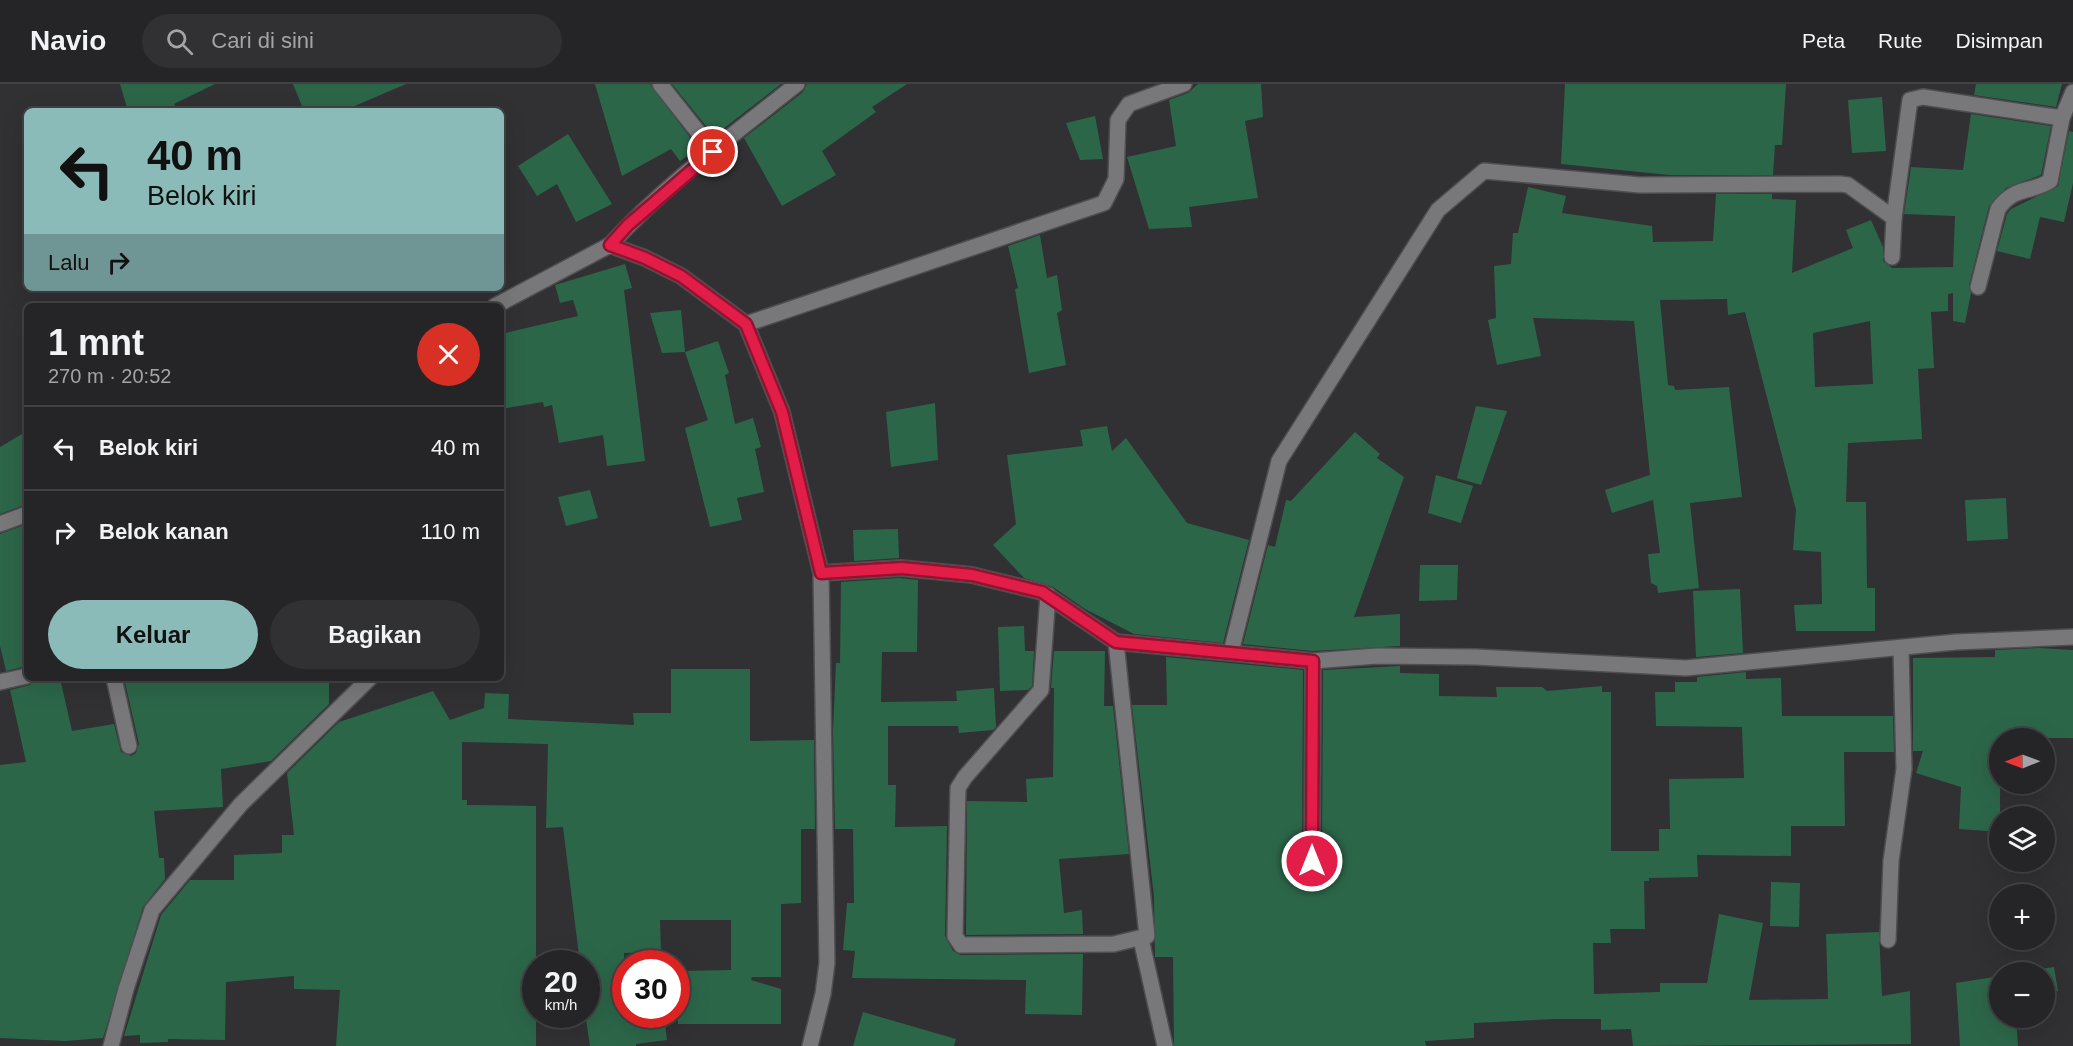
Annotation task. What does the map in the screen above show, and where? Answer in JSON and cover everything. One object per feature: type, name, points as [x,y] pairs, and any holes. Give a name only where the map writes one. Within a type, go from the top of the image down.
[{"type":"street","points":[[660,84],[713,152]]},
{"type":"street","points":[[501,303],[610,245],[628,225],[797,84]]},
{"type":"street","points":[[746,324],[1104,203],[1116,179],[1118,120],[1129,104],[1184,84]]},
{"type":"street","points":[[1892,257],[1894,218],[1910,100],[1916,91],[2062,118]]},
{"type":"street","points":[[1978,287],[1998,209],[2005,199],[2020,190],[2050,181],[2062,118],[2073,92]]},
{"type":"street","points":[[1231,652],[1279,461],[1438,210],[1484,171],[1640,185],[1840,184],[1848,185],[1894,218]]},
{"type":"street","points":[[610,245],[645,258],[681,276],[746,324],[782,412],[821,573],[827,963],[823,994],[810,1046]]},
{"type":"street","points":[[0,524],[24,515]]},
{"type":"street","points":[[821,573],[902,568],[946,570],[1048,596],[1116,642],[1313,661],[1377,656],[1476,657],[1686,668],[1900,650],[1956,642],[2073,637]]},
{"type":"street","points":[[1048,596],[1041,690],[958,788],[957,941],[969,946],[1114,944],[1141,939],[1146,935],[1116,642]]},
{"type":"street","points":[[1888,940],[1890,861],[1904,769],[1900,650]]},
{"type":"street","points":[[1312,861],[1313,661]]},
{"type":"street","points":[[0,682],[24,677]]},
{"type":"street","points":[[115,681],[129,746]]},
{"type":"street","points":[[111,1046],[126,989],[152,910],[240,804],[367,681]]},
{"type":"street","points":[[1141,939],[1165,1046]]},
{"type":"building","points":[[120,84],[215,84],[174,104],[176,108],[127,108]]},
{"type":"building","points":[[293,84],[406,84],[350,108],[303,108]]},
{"type":"building","points":[[595,84],[650,84],[698,148],[680,161],[671,149],[622,176]]},
{"type":"building","points":[[672,84],[781,84],[714,136]]},
{"type":"building","points":[[807,84],[907,84],[872,107],[876,112],[822,151],[836,175],[782,206],[744,138],[803,92]]},
{"type":"building","points":[[1198,84],[1261,84],[1263,117],[1245,121],[1258,198],[1189,207],[1192,227],[1149,229],[1127,157],[1176,146],[1169,100],[1188,93]]},
{"type":"building","points":[[1565,84],[1786,84],[1782,145],[1775,145],[1773,175],[1669,175],[1561,164]]},
{"type":"building","points":[[1976,84],[2062,84],[2056,107],[1974,95]]},
{"type":"building","points":[[1882,97],[1886,151],[1852,153],[1848,100]]},
{"type":"building","points":[[1971,114],[2051,126],[2041,175],[2006,188],[1989,206],[1969,285],[1971,293],[1965,323],[1953,321],[1953,293],[1948,294],[1948,311],[1931,312],[1934,368],[1918,369],[1922,439],[1848,443],[1846,502],[1866,502],[1867,588],[1875,588],[1875,631],[1796,631],[1794,605],[1822,604],[1821,552],[1793,550],[1796,510],[1745,312],[1728,315],[1727,299],[1660,300],[1668,385],[1674,386],[1675,390],[1729,387],[1742,497],[1690,503],[1699,588],[1658,593],[1657,586],[1651,583],[1648,554],[1660,553],[1653,500],[1612,513],[1605,490],[1650,475],[1634,321],[1533,318],[1541,356],[1497,365],[1488,320],[1496,318],[1494,266],[1511,264],[1513,233],[1518,233],[1528,187],[1566,196],[1562,213],[1652,226],[1653,242],[1713,241],[1716,194],[1772,194],[1772,199],[1796,200],[1792,273],[1853,248],[1846,230],[1871,220],[1883,247],[1883,261],[1892,268],[1953,267],[1955,216],[1904,214],[1911,167],[1963,170]],"holes":[[[1870,321],[1873,384],[1815,387],[1813,333]]]},
{"type":"building","points":[[1095,116],[1103,159],[1080,160],[1066,123]]},
{"type":"building","points":[[2069,131],[2073,132],[2073,183],[2064,222],[2040,217],[2030,259],[1997,251],[2007,214],[2011,209],[2058,186]]},
{"type":"building","points":[[568,134],[612,204],[576,222],[557,184],[537,196],[518,166]]},
{"type":"building","points":[[1040,235],[1047,278],[1057,275],[1062,310],[1057,313],[1066,365],[1029,373],[1015,289],[1018,288],[1008,246]]},
{"type":"building","points":[[625,264],[632,288],[624,290],[645,461],[607,466],[603,435],[559,443],[552,405],[544,407],[543,402],[504,408],[504,333],[578,316],[573,300],[560,303],[555,285]]},
{"type":"building","points":[[681,310],[685,352],[662,353],[650,313]]},
{"type":"building","points":[[718,341],[729,373],[725,375],[735,424],[753,418],[761,447],[755,449],[764,492],[737,498],[742,520],[710,527],[685,428],[708,420],[685,352]]},
{"type":"building","points":[[935,403],[938,460],[891,467],[886,412]]},
{"type":"building","points":[[1476,406],[1507,411],[1481,485],[1457,478]]},
{"type":"building","points":[[1107,426],[1112,451],[1126,438],[1187,523],[1249,540],[1223,643],[1134,634],[1085,609],[1053,587],[1024,578],[993,545],[1016,524],[1007,455],[1083,446],[1080,430]]},
{"type":"building","points":[[1355,432],[1380,454],[1377,458],[1404,477],[1354,617],[1400,614],[1400,646],[1313,651],[1243,644],[1268,545],[1275,547],[1286,500],[1291,501]]},
{"type":"building","points":[[24,433],[24,505],[0,514],[0,447]]},
{"type":"building","points":[[1436,475],[1473,486],[1461,523],[1428,513]]},
{"type":"building","points":[[590,490],[598,518],[566,526],[558,497]]},
{"type":"building","points":[[2006,498],[2008,539],[1967,541],[1965,500]]},
{"type":"building","points":[[24,525],[24,667],[6,671],[0,646],[0,534]]},
{"type":"building","points":[[898,529],[899,558],[854,561],[853,530]]},
{"type":"building","points":[[1420,565],[1458,565],[1457,600],[1419,601]]},
{"type":"building","points":[[899,578],[918,580],[917,652],[882,652],[881,702],[957,701],[956,691],[994,688],[996,727],[993,730],[959,733],[958,726],[888,726],[888,785],[896,785],[895,827],[947,826],[945,936],[953,951],[961,955],[1083,954],[1082,1015],[1025,1014],[1026,980],[852,978],[855,951],[843,950],[847,903],[854,903],[853,829],[835,829],[833,731],[836,663],[840,663],[841,582]]},
{"type":"building","points":[[1740,589],[1743,653],[1696,657],[1693,591]]},
{"type":"building","points":[[1024,626],[1025,651],[1034,651],[1032,686],[1028,690],[1000,691],[998,627]]},
{"type":"building","points":[[2039,648],[2073,650],[2073,738],[2055,738],[2055,728],[1989,728],[1989,794],[2000,794],[2000,806],[1989,806],[1989,831],[1959,829],[1961,787],[1916,773],[1923,751],[1913,751],[1913,658],[1995,657],[1995,650]]},
{"type":"building","points":[[1054,651],[1105,651],[1104,706],[1113,706],[1129,854],[1059,859],[1064,913],[1082,910],[1083,934],[966,935],[967,801],[1027,802],[1026,779],[1053,777],[1054,688],[1051,688]]},
{"type":"building","points":[[1166,657],[1303,670],[1302,861],[1304,866],[1311,871],[1317,869],[1322,861],[1323,670],[1400,666],[1400,673],[1439,674],[1439,696],[1497,697],[1496,687],[1542,687],[1547,691],[1602,686],[1602,692],[1611,692],[1611,851],[1659,851],[1659,829],[1670,829],[1669,779],[1744,778],[1742,727],[1656,726],[1655,692],[1675,692],[1675,682],[1697,682],[1697,677],[1746,672],[1746,679],[1781,678],[1782,716],[1893,716],[1894,752],[1844,752],[1845,826],[1791,826],[1791,856],[1697,855],[1698,877],[1649,878],[1649,881],[1644,881],[1645,929],[1610,929],[1611,943],[1593,943],[1594,994],[1660,992],[1660,983],[1707,983],[1719,914],[1763,923],[1749,1000],[1828,999],[1826,934],[1879,932],[1882,996],[1910,991],[1911,1044],[1633,1046],[1631,1029],[1601,1030],[1601,1019],[1555,1019],[1474,1023],[1474,1038],[1425,1041],[1426,1046],[1174,1046],[1173,957],[1155,957],[1154,897],[1132,705],[1167,705]]},
{"type":"building","points":[[671,669],[750,669],[750,741],[814,740],[815,829],[801,829],[801,903],[781,904],[781,977],[752,977],[751,980],[781,989],[781,1024],[690,1024],[690,971],[731,970],[731,920],[660,920],[661,950],[612,950],[612,1028],[666,1028],[667,1040],[636,1044],[636,1046],[590,1046],[587,1028],[600,1028],[600,950],[578,950],[563,827],[546,828],[548,744],[462,742],[462,800],[467,800],[467,805],[536,806],[536,950],[522,950],[522,1028],[536,1028],[536,1046],[336,1046],[340,990],[294,989],[294,976],[226,982],[225,1040],[168,1039],[168,1042],[140,1043],[140,1035],[124,1036],[161,915],[190,880],[234,880],[234,855],[282,853],[282,835],[294,835],[287,773],[339,722],[433,691],[450,720],[484,708],[485,693],[509,694],[508,719],[634,725],[633,713],[671,713]]},
{"type":"building","points":[[33,681],[61,681],[72,731],[114,724],[121,752],[131,756],[136,753],[139,744],[125,681],[329,681],[329,704],[271,761],[221,769],[223,807],[154,811],[159,858],[164,858],[165,879],[143,907],[103,1038],[65,1041],[0,1038],[0,765],[26,762],[10,690],[30,685]]},
{"type":"building","points":[[1771,882],[1800,883],[1799,927],[1770,926]]},
{"type":"building","points":[[2055,973],[2058,991],[2055,991]]},
{"type":"building","points":[[1989,978],[1989,1028],[2017,1028],[2018,1046],[1960,1046],[1956,983]]},
{"type":"building","points":[[863,1012],[956,1039],[954,1046],[853,1046]]},
{"type":"route","points":[[713,152],[628,225],[610,245],[645,258],[681,276],[746,324],[782,412],[821,573],[902,568],[946,570],[1042,592],[1066,606],[1116,642],[1313,661],[1312,861]]}]
